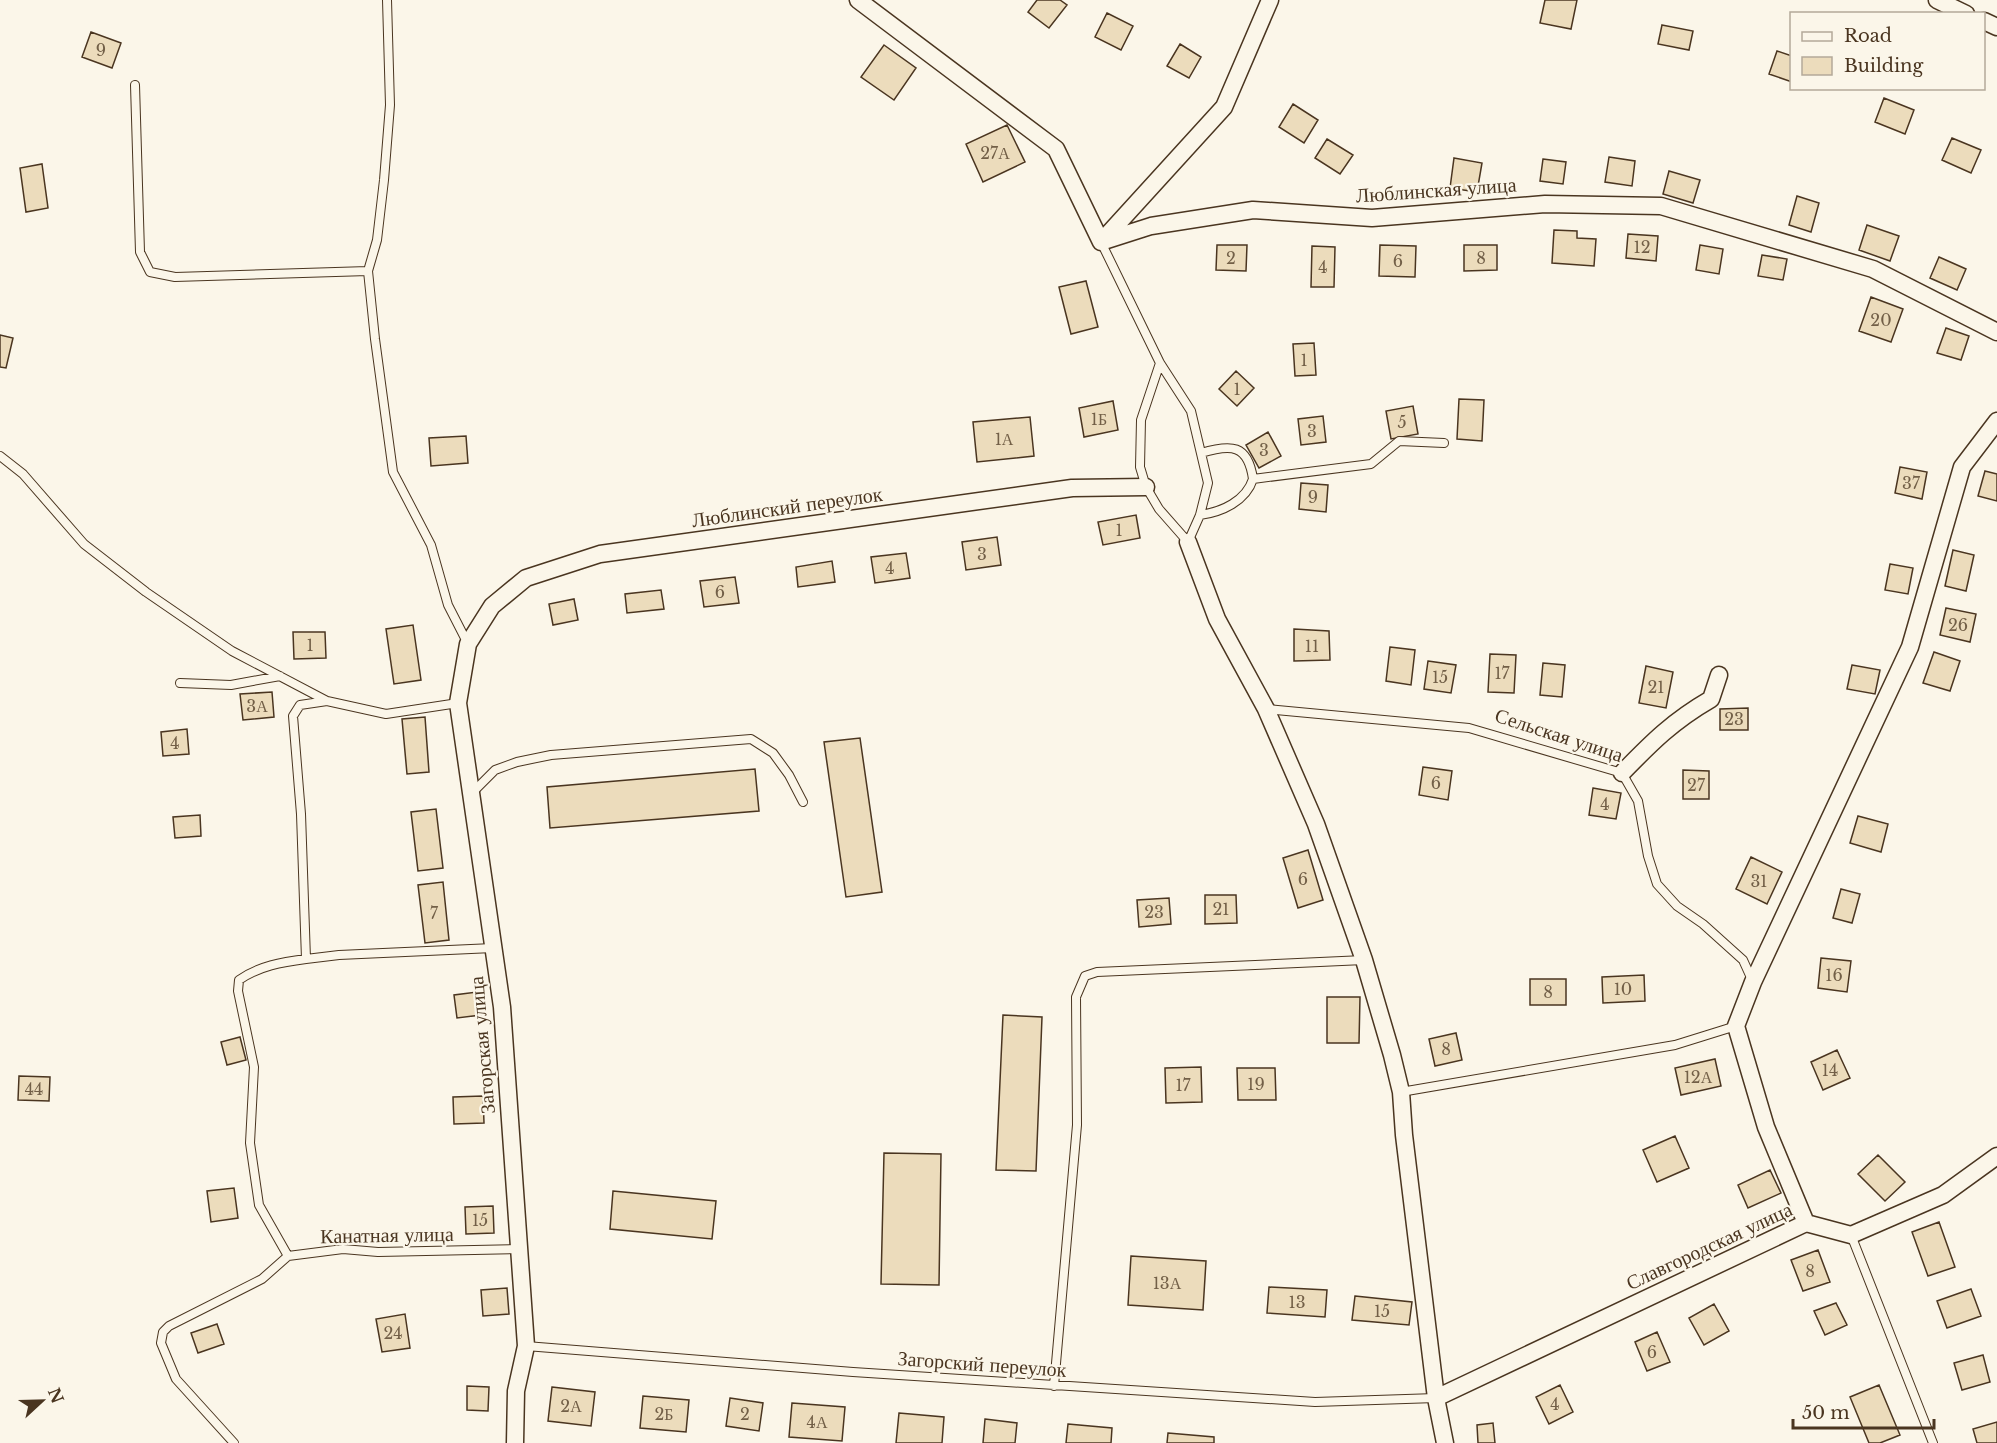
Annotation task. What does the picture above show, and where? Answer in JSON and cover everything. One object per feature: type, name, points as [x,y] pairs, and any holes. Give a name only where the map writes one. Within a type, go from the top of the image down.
[{"type":"street","points":[[858,0],[1056,149],[1101,242],[1224,107],[1270,0]]},
{"type":"street","points":[[1937,0],[1962,12]]},
{"type":"street","name":"Люблинская улица","points":[[1101,242],[1151,226],[1252,210],[1372,218],[1545,204],[1661,206],[1873,268],[1997,332]]},
{"type":"street","points":[[1806,1223],[1766,1127],[1736,1026],[1754,982],[1910,647],[1962,467],[1997,421]]},
{"type":"street","name":"Люблинский переулок","points":[[468,644],[492,606],[526,578],[600,554],[1072,488],[1146,488]]},
{"type":"street","points":[[1188,542],[1217,619],[1266,709],[1316,824],[1364,960],[1401,1092],[1404,1135],[1436,1398],[1444,1443]]},
{"type":"street","name":"Загорская улица","points":[[468,644],[458,703],[502,1007],[526,1346],[516,1391],[515,1443]]},
{"type":"street","points":[[1622,773],[1661,733],[1711,699],[1719,675]]},
{"type":"street","points":[[1851,1235],[1943,1195],[1997,1156]]},
{"type":"street","name":"Славгородская улица","points":[[1436,1398],[1806,1223],[1851,1235]]},
{"type":"lane","points":[[387,0],[390,105],[377,240],[368,271],[393,472],[431,544],[448,605],[468,644]]},
{"type":"lane","points":[[135,85],[140,252],[150,273],[175,278],[368,271]]},
{"type":"lane","points":[[1101,242],[1160,363],[1191,411],[1208,483],[1200,514],[1188,542],[1159,509],[1146,488],[1140,467],[1141,420],[1160,363]]},
{"type":"lane","points":[[1253,479],[1371,464],[1399,441],[1444,443]]},
{"type":"lane","points":[[1200,514],[1216,513],[1234,502],[1249,490],[1253,479],[1251,464],[1242,452],[1231,447],[1218,447],[1201,453]]},
{"type":"lane","points":[[0,456],[23,474],[84,544],[146,592],[231,651],[327,700],[386,714],[458,703]]},
{"type":"lane","points":[[180,683],[231,685],[280,676]]},
{"type":"lane","points":[[306,959],[301,814],[293,716],[300,705],[327,700]]},
{"type":"lane","name":"Сельская улица","points":[[1266,709],[1469,728],[1622,773],[1638,801],[1648,856],[1657,884],[1677,906],[1703,924],[1743,960],[1754,982]]},
{"type":"lane","points":[[471,794],[495,770],[517,762],[551,756],[751,739],[773,753],[789,775],[802,802]]},
{"type":"lane","points":[[234,1443],[176,1378],[161,1343],[163,1332],[170,1326],[262,1279],[288,1256],[259,1205],[250,1143],[254,1067],[238,991],[240,980],[253,970],[288,961],[339,955],[493,948]]},
{"type":"lane","points":[[1054,1386],[1077,1125],[1076,997],[1085,976],[1097,972],[1364,960]]},
{"type":"lane","points":[[1401,1092],[1675,1045],[1736,1026]]},
{"type":"lane","points":[[1851,1235],[1933,1443]]},
{"type":"lane","name":"Канатная улица","points":[[288,1256],[344,1248],[378,1252],[519,1249]]},
{"type":"lane","name":"Загорский переулок","points":[[526,1346],[853,1372],[1315,1402],[1436,1398]]},
{"type":"building","points":[[1037,0],[1060,0],[1067,5],[1049,28],[1028,12]]},
{"type":"building","points":[[1545,0],[1577,0],[1571,29],[1540,23]]},
{"type":"building","points":[[1107,13],[1133,26],[1121,50],[1095,37]]},
{"type":"building","points":[[1662,25],[1693,31],[1689,50],[1658,44]]},
{"type":"building","points":[[91,32],[121,43],[112,68],[82,57]]},
{"type":"building","points":[[1180,44],[1201,57],[1189,78],[1167,66]]},
{"type":"building","points":[[884,45],[916,68],[894,100],[861,77]]},
{"type":"building","points":[[1777,51],[1790,55],[1790,81],[1769,74]]},
{"type":"building","points":[[1884,98],[1914,110],[1905,134],[1875,122]]},
{"type":"building","points":[[1293,104],[1318,120],[1304,143],[1279,127]]},
{"type":"building","points":[[1007,125],[1025,162],[983,182],[966,144]]},
{"type":"building","points":[[1952,138],[1981,150],[1971,173],[1942,160]]},
{"type":"building","points":[[1327,139],[1353,155],[1340,174],[1315,158]]},
{"type":"building","points":[[1609,157],[1635,161],[1632,186],[1605,182]]},
{"type":"building","points":[[1454,158],[1482,163],[1477,192],[1450,188]]},
{"type":"building","points":[[1543,159],[1566,162],[1563,184],[1540,181]]},
{"type":"building","points":[[42,164],[48,208],[26,212],[20,168]]},
{"type":"building","points":[[1669,171],[1700,180],[1693,203],[1663,194]]},
{"type":"building","points":[[1797,196],[1819,203],[1811,232],[1789,225]]},
{"type":"building","points":[[1867,225],[1899,236],[1890,261],[1859,250]]},
{"type":"building","points":[[1554,230],[1577,231],[1577,238],[1596,239],[1594,266],[1552,263]]},
{"type":"building","points":[[1628,234],[1658,236],[1656,261],[1626,258]]},
{"type":"building","points":[[1217,245],[1247,245],[1246,271],[1216,270]]},
{"type":"building","points":[[1380,245],[1416,246],[1415,277],[1379,276]]},
{"type":"building","points":[[1464,245],[1497,245],[1497,270],[1464,271]]},
{"type":"building","points":[[1700,245],[1723,249],[1719,274],[1696,270]]},
{"type":"building","points":[[1312,246],[1335,247],[1334,287],[1311,287]]},
{"type":"building","points":[[1762,255],[1787,259],[1783,280],[1758,276]]},
{"type":"building","points":[[1939,257],[1966,269],[1957,290],[1930,278]]},
{"type":"building","points":[[1086,281],[1098,327],[1071,334],[1059,287]]},
{"type":"building","points":[[1871,297],[1903,309],[1891,342],[1859,331]]},
{"type":"building","points":[[1946,328],[1969,336],[1961,360],[1937,353]]},
{"type":"building","points":[[0,335],[13,338],[6,368],[0,367]]},
{"type":"building","points":[[1314,343],[1316,375],[1295,376],[1293,344]]},
{"type":"building","points":[[1236,371],[1254,388],[1237,406],[1219,389]]},
{"type":"building","points":[[1459,399],[1484,400],[1482,441],[1457,439]]},
{"type":"building","points":[[1113,401],[1118,430],[1084,437],[1079,408]]},
{"type":"building","points":[[1413,406],[1418,434],[1391,439],[1386,411]]},
{"type":"building","points":[[1323,416],[1326,442],[1301,445],[1298,419]]},
{"type":"building","points":[[1030,417],[1034,456],[977,462],[973,422]]},
{"type":"building","points":[[1268,432],[1281,456],[1259,468],[1246,445]]},
{"type":"building","points":[[466,436],[468,463],[431,466],[429,438]]},
{"type":"building","points":[[1900,467],[1927,472],[1922,499],[1895,493]]},
{"type":"building","points":[[1985,471],[1997,474],[1997,501],[1978,496]]},
{"type":"building","points":[[1301,483],[1328,485],[1326,512],[1299,509]]},
{"type":"building","points":[[1136,515],[1140,538],[1103,545],[1098,522]]},
{"type":"building","points":[[997,537],[1001,565],[966,570],[962,542]]},
{"type":"building","points":[[1953,550],[1974,555],[1966,591],[1945,586]]},
{"type":"building","points":[[906,553],[910,578],[875,583],[871,557]]},
{"type":"building","points":[[832,561],[835,582],[798,587],[796,567]]},
{"type":"building","points":[[1890,564],[1913,568],[1908,594],[1885,590]]},
{"type":"building","points":[[735,577],[739,603],[704,607],[700,581]]},
{"type":"building","points":[[661,590],[664,609],[627,613],[625,594]]},
{"type":"building","points":[[574,599],[578,620],[553,625],[549,604]]},
{"type":"building","points":[[1946,608],[1976,614],[1970,642],[1940,635]]},
{"type":"building","points":[[413,625],[421,680],[394,684],[386,629]]},
{"type":"building","points":[[1294,629],[1329,631],[1330,660],[1294,661]]},
{"type":"building","points":[[293,632],[325,632],[326,658],[294,659]]},
{"type":"building","points":[[1390,647],[1415,650],[1411,685],[1386,681]]},
{"type":"building","points":[[1934,652],[1960,661],[1950,691],[1923,683]]},
{"type":"building","points":[[1490,654],[1516,655],[1514,693],[1488,692]]},
{"type":"building","points":[[1428,661],[1456,665],[1451,693],[1424,689]]},
{"type":"building","points":[[1543,663],[1565,665],[1562,697],[1540,695]]},
{"type":"building","points":[[1852,665],[1880,670],[1875,694],[1847,689]]},
{"type":"building","points":[[1646,666],[1673,672],[1666,708],[1639,703]]},
{"type":"building","points":[[272,692],[274,717],[243,720],[240,694]]},
{"type":"building","points":[[1748,708],[1748,730],[1720,730],[1720,709]]},
{"type":"building","points":[[425,717],[429,772],[407,774],[402,719]]},
{"type":"building","points":[[187,729],[189,754],[163,756],[161,732]]},
{"type":"building","points":[[860,738],[882,892],[846,897],[824,742]]},
{"type":"building","points":[[1423,767],[1452,771],[1448,800],[1419,795]]},
{"type":"building","points":[[755,769],[759,811],[550,828],[547,787]]},
{"type":"building","points":[[1683,770],[1709,771],[1709,799],[1683,799]]},
{"type":"building","points":[[1593,788],[1621,793],[1616,819],[1589,815]]},
{"type":"building","points":[[436,809],[443,868],[418,871],[411,812]]},
{"type":"building","points":[[200,815],[201,836],[175,838],[173,817]]},
{"type":"building","points":[[1858,816],[1888,824],[1881,852],[1850,843]]},
{"type":"building","points":[[1308,850],[1323,900],[1298,908],[1283,858]]},
{"type":"building","points":[[1751,857],[1782,872],[1767,904],[1736,889]]},
{"type":"building","points":[[443,882],[449,940],[425,943],[418,885]]},
{"type":"building","points":[[1841,889],[1860,894],[1852,923],[1833,918]]},
{"type":"building","points":[[1205,895],[1236,895],[1237,923],[1205,924]]},
{"type":"building","points":[[1169,898],[1171,924],[1139,927],[1137,900]]},
{"type":"building","points":[[1821,958],[1851,961],[1847,992],[1818,988]]},
{"type":"building","points":[[1644,975],[1645,1001],[1603,1003],[1602,977]]},
{"type":"building","points":[[1530,979],[1566,979],[1566,1005],[1530,1005]]},
{"type":"building","points":[[477,992],[481,1015],[457,1018],[454,995]]},
{"type":"building","points":[[1327,997],[1360,997],[1359,1043],[1327,1043]]},
{"type":"building","points":[[1003,1015],[1042,1017],[1036,1171],[996,1170]]},
{"type":"building","points":[[1456,1033],[1462,1060],[1435,1066],[1429,1039]]},
{"type":"building","points":[[240,1037],[246,1060],[227,1065],[221,1042]]},
{"type":"building","points":[[1837,1050],[1850,1078],[1823,1090],[1811,1062]]},
{"type":"building","points":[[1715,1059],[1721,1086],[1681,1095],[1675,1068]]},
{"type":"building","points":[[1201,1067],[1202,1102],[1166,1103],[1165,1068]]},
{"type":"building","points":[[1237,1068],[1275,1068],[1276,1100],[1238,1100]]},
{"type":"building","points":[[19,1076],[50,1077],[49,1101],[18,1100]]},
{"type":"building","points":[[483,1096],[484,1123],[454,1124],[453,1097]]},
{"type":"building","points":[[1675,1136],[1689,1168],[1657,1182],[1643,1150]]},
{"type":"building","points":[[884,1153],[941,1154],[939,1285],[881,1284]]},
{"type":"building","points":[[1878,1155],[1905,1182],[1885,1201],[1858,1174]]},
{"type":"building","points":[[1770,1170],[1781,1193],[1748,1208],[1738,1185]]},
{"type":"building","points":[[234,1188],[238,1218],[211,1222],[207,1191]]},
{"type":"building","points":[[613,1191],[716,1201],[712,1239],[610,1229]]},
{"type":"building","points":[[493,1206],[494,1233],[466,1234],[465,1207]]},
{"type":"building","points":[[1939,1222],[1955,1267],[1928,1276],[1912,1232]]},
{"type":"building","points":[[1818,1250],[1830,1282],[1803,1291],[1791,1260]]},
{"type":"building","points":[[1131,1256],[1206,1261],[1203,1310],[1128,1305]]},
{"type":"building","points":[[1269,1287],[1327,1290],[1325,1317],[1267,1313]]},
{"type":"building","points":[[507,1288],[509,1314],[483,1316],[481,1290]]},
{"type":"building","points":[[1971,1289],[1981,1316],[1947,1328],[1937,1301]]},
{"type":"building","points":[[1355,1296],[1412,1302],[1409,1325],[1352,1320]]},
{"type":"building","points":[[1836,1303],[1847,1325],[1825,1335],[1814,1311]]},
{"type":"building","points":[[1714,1304],[1729,1331],[1704,1345],[1689,1318]]},
{"type":"building","points":[[405,1314],[410,1348],[382,1352],[376,1319]]},
{"type":"building","points":[[217,1324],[224,1344],[198,1353],[191,1333]]},
{"type":"building","points":[[1657,1332],[1670,1362],[1647,1371],[1635,1342]]},
{"type":"building","points":[[1983,1355],[1990,1382],[1962,1390],[1954,1363]]},
{"type":"building","points":[[1560,1385],[1573,1412],[1549,1424],[1536,1397]]},
{"type":"building","points":[[1879,1385],[1900,1435],[1880,1443],[1869,1443],[1850,1397]]},
{"type":"building","points":[[467,1386],[489,1387],[488,1411],[467,1410]]},
{"type":"building","points":[[552,1387],[595,1392],[591,1426],[548,1421]]},
{"type":"building","points":[[643,1396],[689,1400],[686,1432],[640,1428]]},
{"type":"building","points":[[730,1398],[763,1403],[759,1431],[726,1426]]},
{"type":"building","points":[[792,1403],[845,1407],[842,1441],[789,1437]]},
{"type":"building","points":[[899,1413],[944,1417],[942,1443],[896,1443]]},
{"type":"building","points":[[985,1419],[1017,1423],[1015,1443],[983,1443]]},
{"type":"building","points":[[1997,1422],[1997,1443],[1977,1443],[1973,1429]]},
{"type":"building","points":[[1493,1423],[1495,1443],[1478,1443],[1477,1425]]},
{"type":"building","points":[[1068,1424],[1112,1428],[1111,1443],[1066,1443]]},
{"type":"building","points":[[1168,1433],[1214,1437],[1214,1443],[1167,1443]]}]
